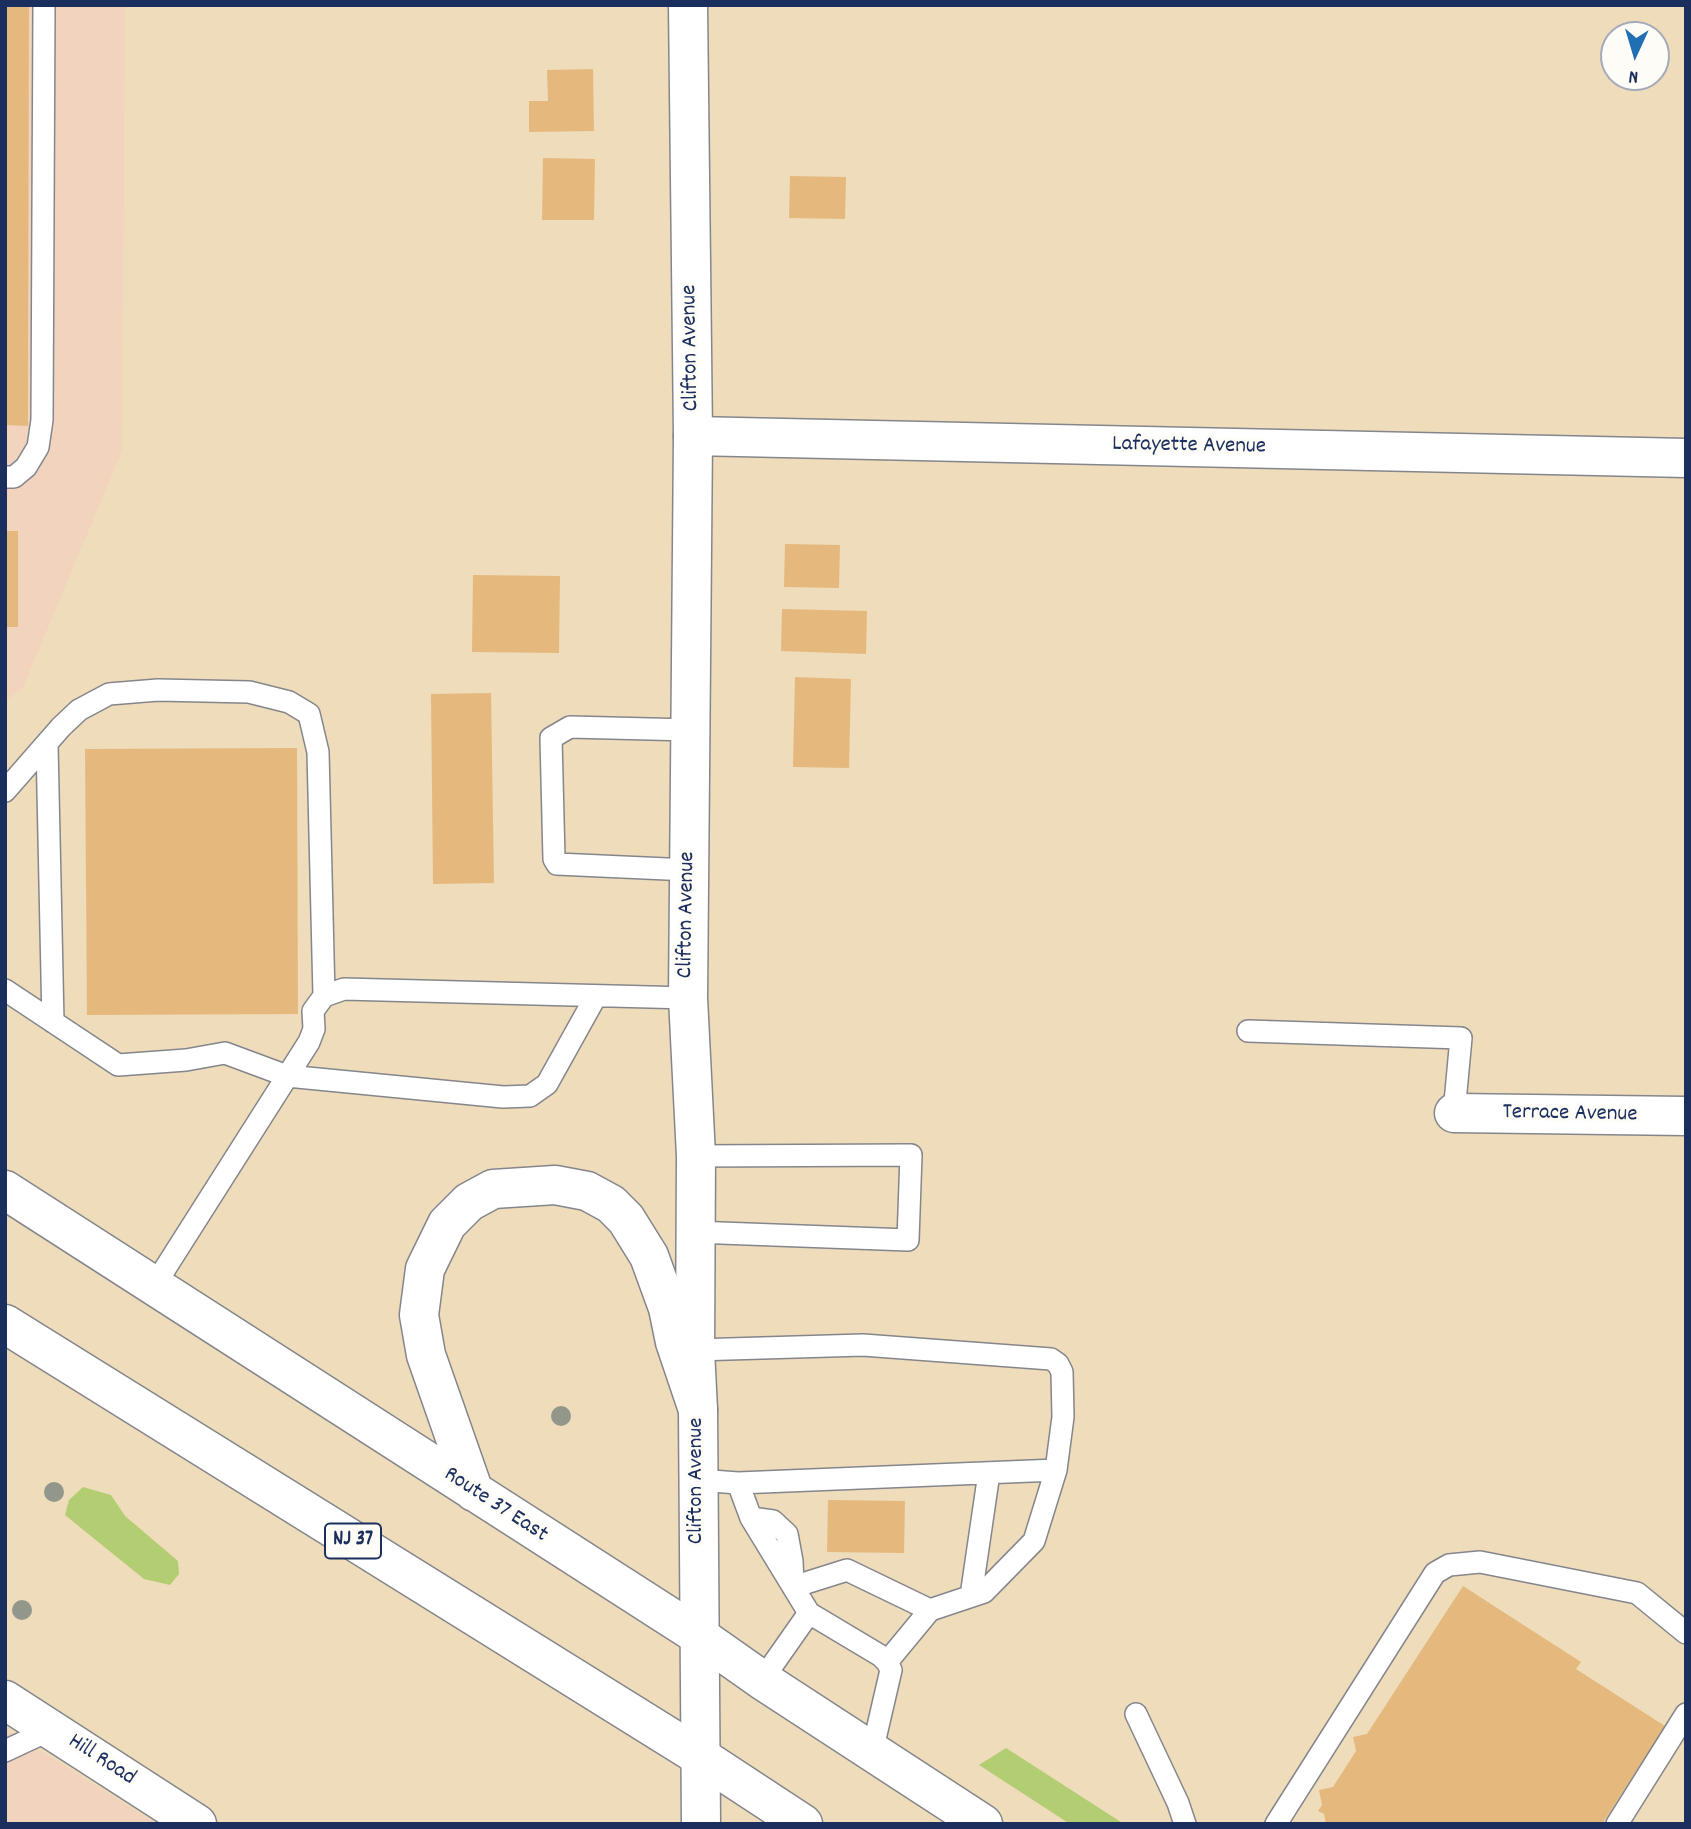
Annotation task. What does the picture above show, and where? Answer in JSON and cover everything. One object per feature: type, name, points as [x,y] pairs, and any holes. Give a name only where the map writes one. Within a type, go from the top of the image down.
[{"type":"main road","name":"Clifton Avenue","points":[[688,5],[693,436],[688,998],[696,1156],[694,1232],[701,1824]]},
{"type":"main road","name":"Lafayette Avenue","points":[[693,436],[1686,458]]},
{"type":"main road","name":"Terrace Avenue","points":[[1454,1113],[1686,1116]]},
{"type":"main road","points":[[474,1492],[426,1355],[419,1315],[425,1269],[447,1224],[469,1202],[493,1189],[555,1185],[587,1191],[611,1203],[626,1219],[649,1256],[668,1308],[675,1342],[698,1410]]},
{"type":"main road","name":"Route 37 East","points":[[5,1190],[698,1635],[762,1680],[983,1824]]},
{"type":"main road","name":"NJ 37","points":[[5,1324],[701,1757],[803,1824]]},
{"type":"main road","name":"Hill Road","points":[[5,1700],[197,1824]]},
{"type":"lane","points":[[5,477],[14,477],[26,467],[38,447],[42,420],[44,5]]},
{"type":"lane","points":[[5,791],[79,710],[109,694],[158,690],[249,692],[289,702],[309,713],[318,752],[324,996],[313,1012],[314,1029],[309,1042],[154,1286]]},
{"type":"lane","points":[[689,870],[557,864],[554,859],[551,738],[570,727],[690,730]]},
{"type":"lane","points":[[47,745],[53,1022]]},
{"type":"lane","points":[[324,996],[344,989],[688,998]]},
{"type":"lane","points":[[5,990],[118,1065],[186,1060],[225,1053],[287,1076],[503,1097],[530,1096],[547,1084],[597,996]]},
{"type":"lane","points":[[1248,1031],[1461,1038],[1454,1113]]},
{"type":"lane","points":[[694,1232],[908,1240],[911,1155],[696,1156]]},
{"type":"lane","points":[[695,1350],[863,1345],[1051,1359],[1058,1364],[1062,1372],[1063,1417],[1056,1470],[1034,1541],[984,1592],[930,1610],[887,1662]]},
{"type":"lane","points":[[698,1480],[738,1483],[1056,1470]]},
{"type":"lane","points":[[971,1596],[989,1473]]},
{"type":"lane","points":[[738,1483],[751,1518],[773,1521],[787,1534],[793,1587],[809,1613],[881,1656],[891,1670],[872,1752]]},
{"type":"lane","points":[[1276,1824],[1436,1573],[1449,1565],[1480,1562],[1637,1593],[1686,1633]]},
{"type":"lane","points":[[793,1587],[847,1570],[930,1610]]},
{"type":"lane","points":[[762,1680],[809,1613]]},
{"type":"lane","points":[[1136,1714],[1178,1803],[1185,1824]]},
{"type":"lane","points":[[1617,1824],[1686,1714]]},
{"type":"lane","points":[[5,1751],[52,1729]]},
{"type":"shaded area","points":[[5,5],[125,5],[122,451],[23,687],[5,702]]},
{"type":"shaded area","points":[[5,1728],[157,1824],[5,1824]]},
{"type":"green space","points":[[83,1487],[111,1495],[125,1516],[178,1561],[179,1574],[170,1585],[144,1579],[65,1515],[69,1500]]},
{"type":"green space","points":[[1006,1748],[1124,1824],[1070,1824],[979,1765]]},
{"type":"building","points":[[5,5],[29,5],[28,426],[5,425]]},
{"type":"building","points":[[593,69],[594,131],[529,132],[529,101],[548,101],[547,70]]},
{"type":"building","points":[[543,158],[595,159],[594,220],[542,220]]},
{"type":"building","points":[[790,176],[846,177],[845,219],[789,218]]},
{"type":"building","points":[[5,531],[18,531],[18,627],[5,627]]},
{"type":"building","points":[[785,544],[840,545],[839,588],[784,587]]},
{"type":"building","points":[[473,575],[560,576],[559,653],[472,652]]},
{"type":"building","points":[[782,609],[867,611],[866,654],[781,651]]},
{"type":"building","points":[[795,677],[851,679],[849,768],[793,767]]},
{"type":"building","points":[[491,693],[494,883],[433,884],[431,694]]},
{"type":"building","points":[[297,748],[298,1014],[87,1015],[85,749]]},
{"type":"building","points":[[828,1500],[905,1501],[904,1553],[827,1552]]},
{"type":"building","points":[[1463,1586],[1581,1662],[1576,1669],[1665,1726],[1602,1824],[1326,1824],[1324,1814],[1318,1811],[1322,1805],[1319,1790],[1333,1787],[1356,1751],[1353,1737],[1367,1734]]}]
